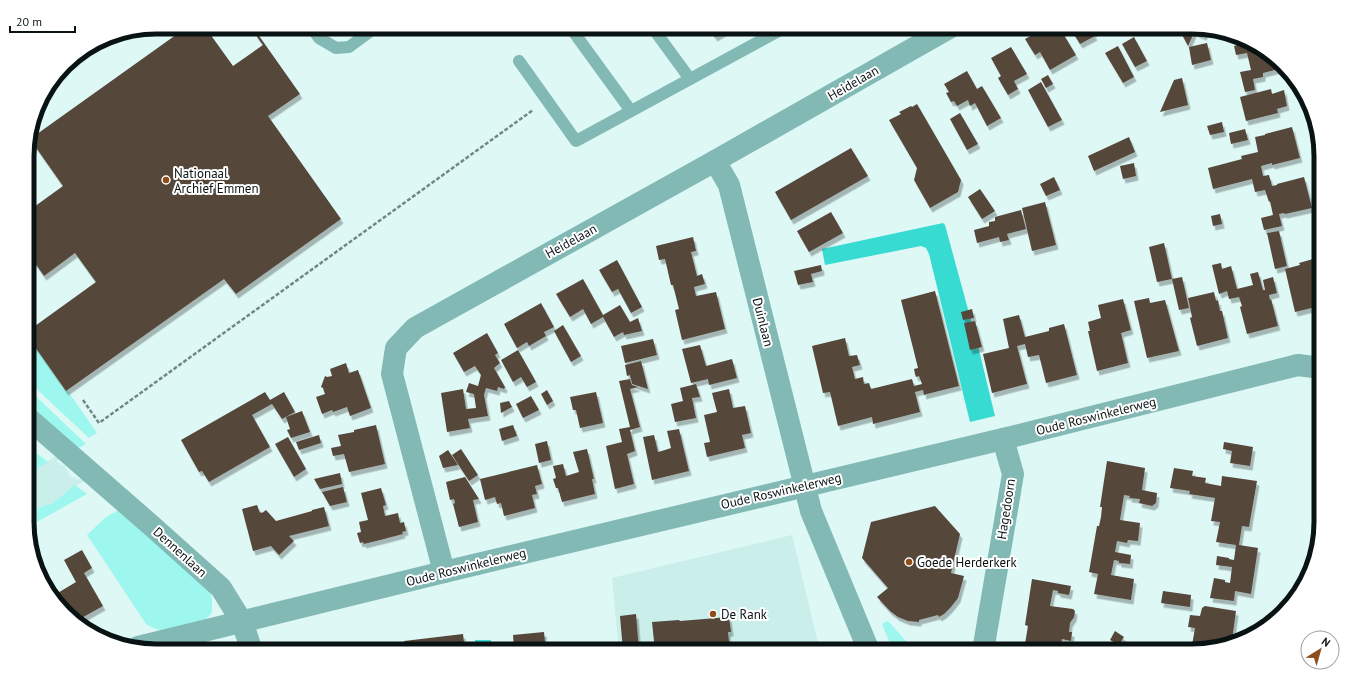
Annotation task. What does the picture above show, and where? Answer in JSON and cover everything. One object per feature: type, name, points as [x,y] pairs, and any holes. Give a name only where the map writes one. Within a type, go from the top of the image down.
[{"type":"street","name":"Heidelaan","points":[[444,572],[392,374],[396,348],[415,328],[715,161],[939,34]]},
{"type":"street","name":"Duinlaan","points":[[715,161],[729,185],[804,485]]},
{"type":"street","name":"Oude Roswinkelerweg","points":[[152,644],[804,485],[1003,439],[1298,365],[1314,367]]},
{"type":"street","name":"Dennenlaan","points":[[34,423],[221,588],[242,622],[250,644]]},
{"type":"street","name":"Hagedoorn","points":[[984,644],[1013,474],[1003,439]]},
{"type":"street","points":[[804,485],[811,511],[866,644]]},
{"type":"lane","points":[[316,34],[319,38],[336,48],[349,47],[367,34]]},
{"type":"lane","points":[[575,34],[631,111]]},
{"type":"lane","points":[[657,34],[690,79]]},
{"type":"lane","points":[[519,61],[576,141],[690,79],[761,34]]},
{"type":"path","points":[[83,400],[99,423],[547,101]]},
{"type":"shaded area","points":[[943,223],[945,225],[978,346],[995,416],[970,422],[929,254],[926,248],[921,246],[825,265],[822,249]]},
{"type":"shaded area","points":[[34,346],[97,433],[89,438],[34,387]]},
{"type":"shaded area","points":[[34,395],[86,444],[76,449],[34,411]]},
{"type":"shaded area","points":[[34,452],[48,462],[34,470]]},
{"type":"shaded area","points":[[58,455],[61,458],[57,461],[58,463],[62,466],[64,465],[72,478],[75,477],[77,480],[83,477],[86,480],[72,488],[52,504],[45,505],[34,511],[34,469]]},
{"type":"shaded area","points":[[75,485],[87,494],[34,524],[34,511],[45,505],[52,504]]},
{"type":"shaded area","points":[[119,510],[210,592],[212,598],[211,614],[203,622],[165,632],[146,624],[87,535],[106,517]]},
{"type":"shaded area","name":"De Rank","points":[[792,535],[818,644],[618,644],[612,578]]},
{"type":"shaded area","points":[[888,621],[909,644],[890,644],[882,624]]},
{"type":"shaded area","points":[[475,640],[491,640],[491,644],[475,644]]},
{"type":"building","points":[[177,34],[210,34],[233,66],[263,45],[255,34],[258,34],[300,94],[268,116],[341,219],[236,294],[224,279],[66,391],[34,346],[34,327],[96,282],[75,253],[44,276],[34,262],[34,207],[63,186],[34,145],[36,135]]},
{"type":"building","points":[[713,34],[720,34],[715,37]]},
{"type":"building","points":[[1034,34],[1061,34],[1062,36],[1064,35],[1076,55],[1050,70],[1040,52],[1035,55],[1025,39]]},
{"type":"building","points":[[1074,34],[1094,34],[1095,36],[1080,44]]},
{"type":"building","points":[[1182,34],[1193,34],[1188,46]]},
{"type":"building","points":[[1134,37],[1147,61],[1135,67],[1122,44]]},
{"type":"building","points":[[1207,43],[1211,60],[1192,65],[1189,47]]},
{"type":"building","points":[[1240,44],[1246,47],[1260,55],[1277,69],[1263,73],[1263,77],[1253,79],[1255,90],[1245,92],[1240,72],[1251,70],[1247,53],[1236,55],[1234,46]]},
{"type":"building","points":[[1118,46],[1134,77],[1123,83],[1105,53]]},
{"type":"building","points":[[1011,47],[1027,74],[1014,81],[1018,89],[1008,95],[998,78],[1001,76],[991,58]]},
{"type":"building","points":[[967,71],[977,89],[982,86],[1001,118],[987,126],[975,103],[970,106],[968,100],[957,106],[954,101],[951,102],[946,93],[949,92],[944,84]]},
{"type":"building","points":[[1048,75],[1053,84],[1046,88],[1041,79]]},
{"type":"building","points":[[1182,78],[1188,105],[1160,112],[1174,80]]},
{"type":"building","points":[[1041,82],[1062,120],[1048,127],[1028,90]]},
{"type":"building","points":[[1271,89],[1272,94],[1284,90],[1287,106],[1277,109],[1278,113],[1246,121],[1240,97]]},
{"type":"building","points":[[917,104],[961,180],[958,192],[930,208],[914,180],[917,168],[889,120],[901,114],[899,112]]},
{"type":"building","points":[[960,113],[978,144],[967,150],[950,119]]},
{"type":"building","points":[[1222,122],[1224,132],[1210,135],[1207,126]]},
{"type":"building","points":[[1292,127],[1300,158],[1272,165],[1272,163],[1261,166],[1263,176],[1269,175],[1272,186],[1304,177],[1312,208],[1279,214],[1282,226],[1264,230],[1261,218],[1273,215],[1270,201],[1269,202],[1265,190],[1255,192],[1252,179],[1213,189],[1208,168],[1242,159],[1241,156],[1258,152],[1255,137]]},
{"type":"building","points":[[1245,129],[1248,140],[1231,144],[1229,133]]},
{"type":"building","points":[[1129,137],[1135,152],[1094,171],[1088,156]]},
{"type":"building","points":[[851,148],[868,176],[791,220],[775,192]]},
{"type":"building","points":[[1134,163],[1136,176],[1123,179],[1120,166]]},
{"type":"building","points":[[1054,177],[1060,190],[1046,196],[1040,184]]},
{"type":"building","points":[[980,189],[995,211],[982,219],[968,197]]},
{"type":"building","points":[[1045,202],[1056,245],[1032,251],[1022,208]]},
{"type":"building","points":[[1021,210],[1026,229],[1007,234],[1009,240],[1000,242],[999,237],[977,243],[974,230],[989,226],[989,222],[995,221],[995,217]]},
{"type":"building","points":[[831,212],[843,233],[809,252],[797,231]]},
{"type":"building","points":[[1220,214],[1222,224],[1213,226],[1211,216]]},
{"type":"building","points":[[1279,231],[1287,266],[1275,269],[1267,233]]},
{"type":"building","points":[[693,237],[696,251],[691,252],[697,276],[702,274],[705,284],[694,287],[696,296],[716,292],[725,329],[682,340],[675,310],[679,309],[673,285],[671,285],[665,259],[659,260],[656,246]]},
{"type":"building","points":[[1164,243],[1172,279],[1157,282],[1149,247]]},
{"type":"building","points":[[1313,259],[1314,307],[1295,312],[1285,269],[1300,265],[1299,263]]},
{"type":"building","points":[[617,260],[642,307],[631,313],[618,289],[612,292],[599,270]]},
{"type":"building","points":[[1221,263],[1222,269],[1231,266],[1237,289],[1253,285],[1250,274],[1258,272],[1263,290],[1265,290],[1263,280],[1273,277],[1277,293],[1269,295],[1278,326],[1247,334],[1239,297],[1229,299],[1227,291],[1219,294],[1212,265]]},
{"type":"building","points":[[821,265],[822,271],[811,274],[813,282],[798,285],[794,271]]},
{"type":"building","points":[[1182,277],[1189,308],[1179,310],[1172,279]]},
{"type":"building","points":[[583,279],[603,315],[620,305],[630,322],[638,318],[642,331],[624,335],[623,332],[614,337],[603,317],[591,324],[583,309],[570,317],[556,294]]},
{"type":"building","points":[[935,291],[959,386],[924,395],[923,390],[915,392],[920,412],[873,424],[872,417],[838,426],[830,392],[823,393],[812,346],[845,338],[849,356],[857,355],[860,365],[852,367],[855,379],[863,377],[864,384],[869,383],[871,389],[912,379],[914,386],[922,384],[919,376],[916,377],[915,374],[914,369],[918,368],[901,300]]},
{"type":"building","points":[[1214,292],[1216,301],[1218,300],[1220,311],[1222,311],[1228,338],[1197,346],[1190,318],[1192,317],[1188,298]]},
{"type":"building","points":[[1149,298],[1150,303],[1165,300],[1179,351],[1147,358],[1134,301]]},
{"type":"building","points":[[1123,299],[1131,330],[1121,333],[1128,363],[1097,371],[1088,331],[1090,331],[1088,322],[1101,318],[1098,305]]},
{"type":"building","points":[[541,303],[554,327],[544,332],[546,336],[529,346],[527,342],[517,348],[504,324]]},
{"type":"building","points":[[972,309],[974,318],[963,320],[961,312]]},
{"type":"building","points":[[1019,315],[1025,337],[1049,331],[1049,328],[1064,324],[1077,375],[1046,383],[1039,355],[1028,357],[1025,344],[1017,346],[1027,384],[992,393],[983,354],[1009,348],[1003,319]]},
{"type":"building","points":[[975,321],[982,347],[970,350],[964,323]]},
{"type":"building","points":[[563,325],[581,356],[571,362],[554,331]]},
{"type":"building","points":[[487,333],[498,353],[495,355],[500,363],[494,368],[505,387],[504,389],[498,387],[497,391],[486,388],[484,395],[488,416],[468,419],[470,428],[447,432],[441,393],[463,389],[466,409],[476,408],[474,394],[466,392],[469,383],[478,386],[481,375],[475,366],[464,372],[453,353]]},
{"type":"building","points":[[653,339],[657,355],[625,363],[621,346]]},
{"type":"building","points":[[700,345],[706,366],[732,359],[737,378],[709,385],[708,379],[691,383],[682,349]]},
{"type":"building","points":[[518,350],[536,382],[527,387],[521,377],[513,382],[501,360]]},
{"type":"building","points":[[641,361],[648,389],[632,384],[630,375],[627,376],[625,365]]},
{"type":"building","points":[[346,363],[349,373],[358,370],[371,408],[350,416],[347,407],[322,414],[316,397],[325,394],[323,388],[321,387],[325,376],[332,376],[330,369]]},
{"type":"building","points":[[630,379],[632,385],[638,387],[630,389],[640,427],[630,430],[635,451],[627,454],[634,484],[615,489],[606,446],[622,442],[619,429],[630,427],[619,381]]},
{"type":"building","points":[[696,384],[700,397],[692,398],[696,418],[675,422],[671,404],[683,401],[680,388]]},
{"type":"building","points":[[729,389],[733,408],[745,406],[751,433],[742,435],[745,448],[707,457],[704,443],[710,442],[704,415],[717,412],[712,393]]},
{"type":"building","points":[[547,390],[553,401],[547,405],[541,394]]},
{"type":"building","points":[[265,392],[270,400],[284,392],[295,412],[282,419],[272,404],[252,415],[270,447],[209,482],[202,471],[199,472],[181,440]]},
{"type":"building","points":[[596,392],[603,423],[580,428],[576,410],[573,410],[570,397]]},
{"type":"building","points":[[531,396],[539,410],[523,418],[516,404]]},
{"type":"building","points":[[509,401],[512,407],[501,413],[500,403]]},
{"type":"building","points":[[302,411],[310,432],[291,438],[287,430],[290,429],[286,417]]},
{"type":"building","points":[[376,425],[385,464],[349,472],[344,454],[333,456],[331,448],[341,446],[338,435]]},
{"type":"building","points":[[513,425],[517,436],[502,441],[499,429]]},
{"type":"building","points":[[679,429],[689,471],[652,480],[643,437],[654,435],[658,452],[671,448],[667,431]]},
{"type":"building","points":[[319,435],[321,443],[299,450],[296,442]]},
{"type":"building","points":[[288,437],[306,469],[294,477],[275,444]]},
{"type":"building","points":[[547,441],[551,460],[539,463],[535,444]]},
{"type":"building","points":[[1224,442],[1253,447],[1250,466],[1230,463],[1232,451],[1223,449]]},
{"type":"building","points":[[461,449],[478,475],[469,481],[452,455]]},
{"type":"building","points":[[587,449],[594,479],[592,479],[595,494],[562,502],[558,488],[556,488],[553,479],[556,478],[553,466],[563,464],[566,476],[579,472],[573,452]]},
{"type":"building","points":[[448,450],[458,465],[443,468],[439,456]]},
{"type":"building","points":[[1107,461],[1145,468],[1142,490],[1157,493],[1156,503],[1152,506],[1139,503],[1140,499],[1129,498],[1130,496],[1124,495],[1120,520],[1140,523],[1138,541],[1128,540],[1127,543],[1117,541],[1115,552],[1131,555],[1130,564],[1119,563],[1119,561],[1114,560],[1111,575],[1134,579],[1131,600],[1094,594],[1098,574],[1089,572],[1097,526],[1099,526],[1101,517],[1102,507],[1100,507]]},
{"type":"building","points":[[537,465],[542,484],[535,486],[537,494],[532,495],[535,508],[504,516],[501,503],[497,504],[495,497],[485,500],[480,479]]},
{"type":"building","points":[[1174,468],[1193,471],[1192,476],[1206,478],[1205,483],[1221,486],[1222,476],[1257,481],[1249,527],[1242,526],[1239,545],[1258,548],[1251,594],[1235,591],[1234,601],[1210,598],[1214,578],[1225,580],[1225,582],[1230,583],[1232,567],[1216,565],[1217,556],[1234,560],[1236,545],[1216,542],[1220,522],[1211,521],[1215,498],[1189,494],[1190,491],[1170,488]]},
{"type":"building","points":[[340,473],[342,484],[320,489],[314,479]]},
{"type":"building","points":[[465,477],[479,499],[473,500],[478,522],[459,527],[453,504],[455,503],[454,499],[450,500],[446,482]]},
{"type":"building","points":[[343,487],[347,502],[330,506],[322,492]]},
{"type":"building","points":[[381,488],[386,505],[383,506],[385,516],[398,513],[400,523],[404,522],[406,531],[402,532],[403,534],[384,539],[364,544],[363,542],[360,543],[357,533],[361,532],[359,522],[368,520],[361,493]]},
{"type":"building","points":[[257,505],[260,513],[266,510],[276,521],[324,507],[329,526],[289,536],[294,541],[279,555],[271,546],[253,551],[242,509]]},
{"type":"building","name":"Goede Herderkerk","points":[[935,506],[960,534],[951,573],[964,576],[958,598],[944,614],[939,617],[938,615],[919,620],[919,622],[908,621],[898,617],[890,611],[877,597],[888,588],[862,558],[871,522]]},
{"type":"building","points":[[82,550],[92,568],[84,573],[103,606],[81,618],[57,593],[76,582],[64,560]]},
{"type":"building","points":[[1032,579],[1071,586],[1069,595],[1058,593],[1058,591],[1053,590],[1050,606],[1073,609],[1075,611],[1074,617],[1070,623],[1069,632],[1072,632],[1071,641],[1062,639],[1061,644],[1025,644],[1028,626],[1025,625]]},
{"type":"building","points":[[1163,591],[1191,595],[1190,607],[1161,603]]},
{"type":"building","points":[[1205,606],[1236,611],[1232,637],[1216,642],[1192,644],[1195,628],[1188,627],[1190,615],[1200,616],[1202,608]]},
{"type":"building","points":[[636,614],[638,644],[622,644],[620,616]]},
{"type":"building","points":[[729,617],[731,632],[728,632],[729,644],[654,644],[652,622]]},
{"type":"building","points":[[1115,631],[1124,637],[1120,644],[1110,640]]},
{"type":"building","points":[[544,632],[545,644],[514,644],[513,635]]},
{"type":"building","points":[[463,634],[464,644],[404,644],[404,641]]},
{"type":"place","name":"Nationaal Archief Emmen","points":[[166,180]]},
{"type":"place","name":"Goede Herderkerk","points":[[909,562]]},
{"type":"place","name":"De Rank","points":[[713,614]]}]
